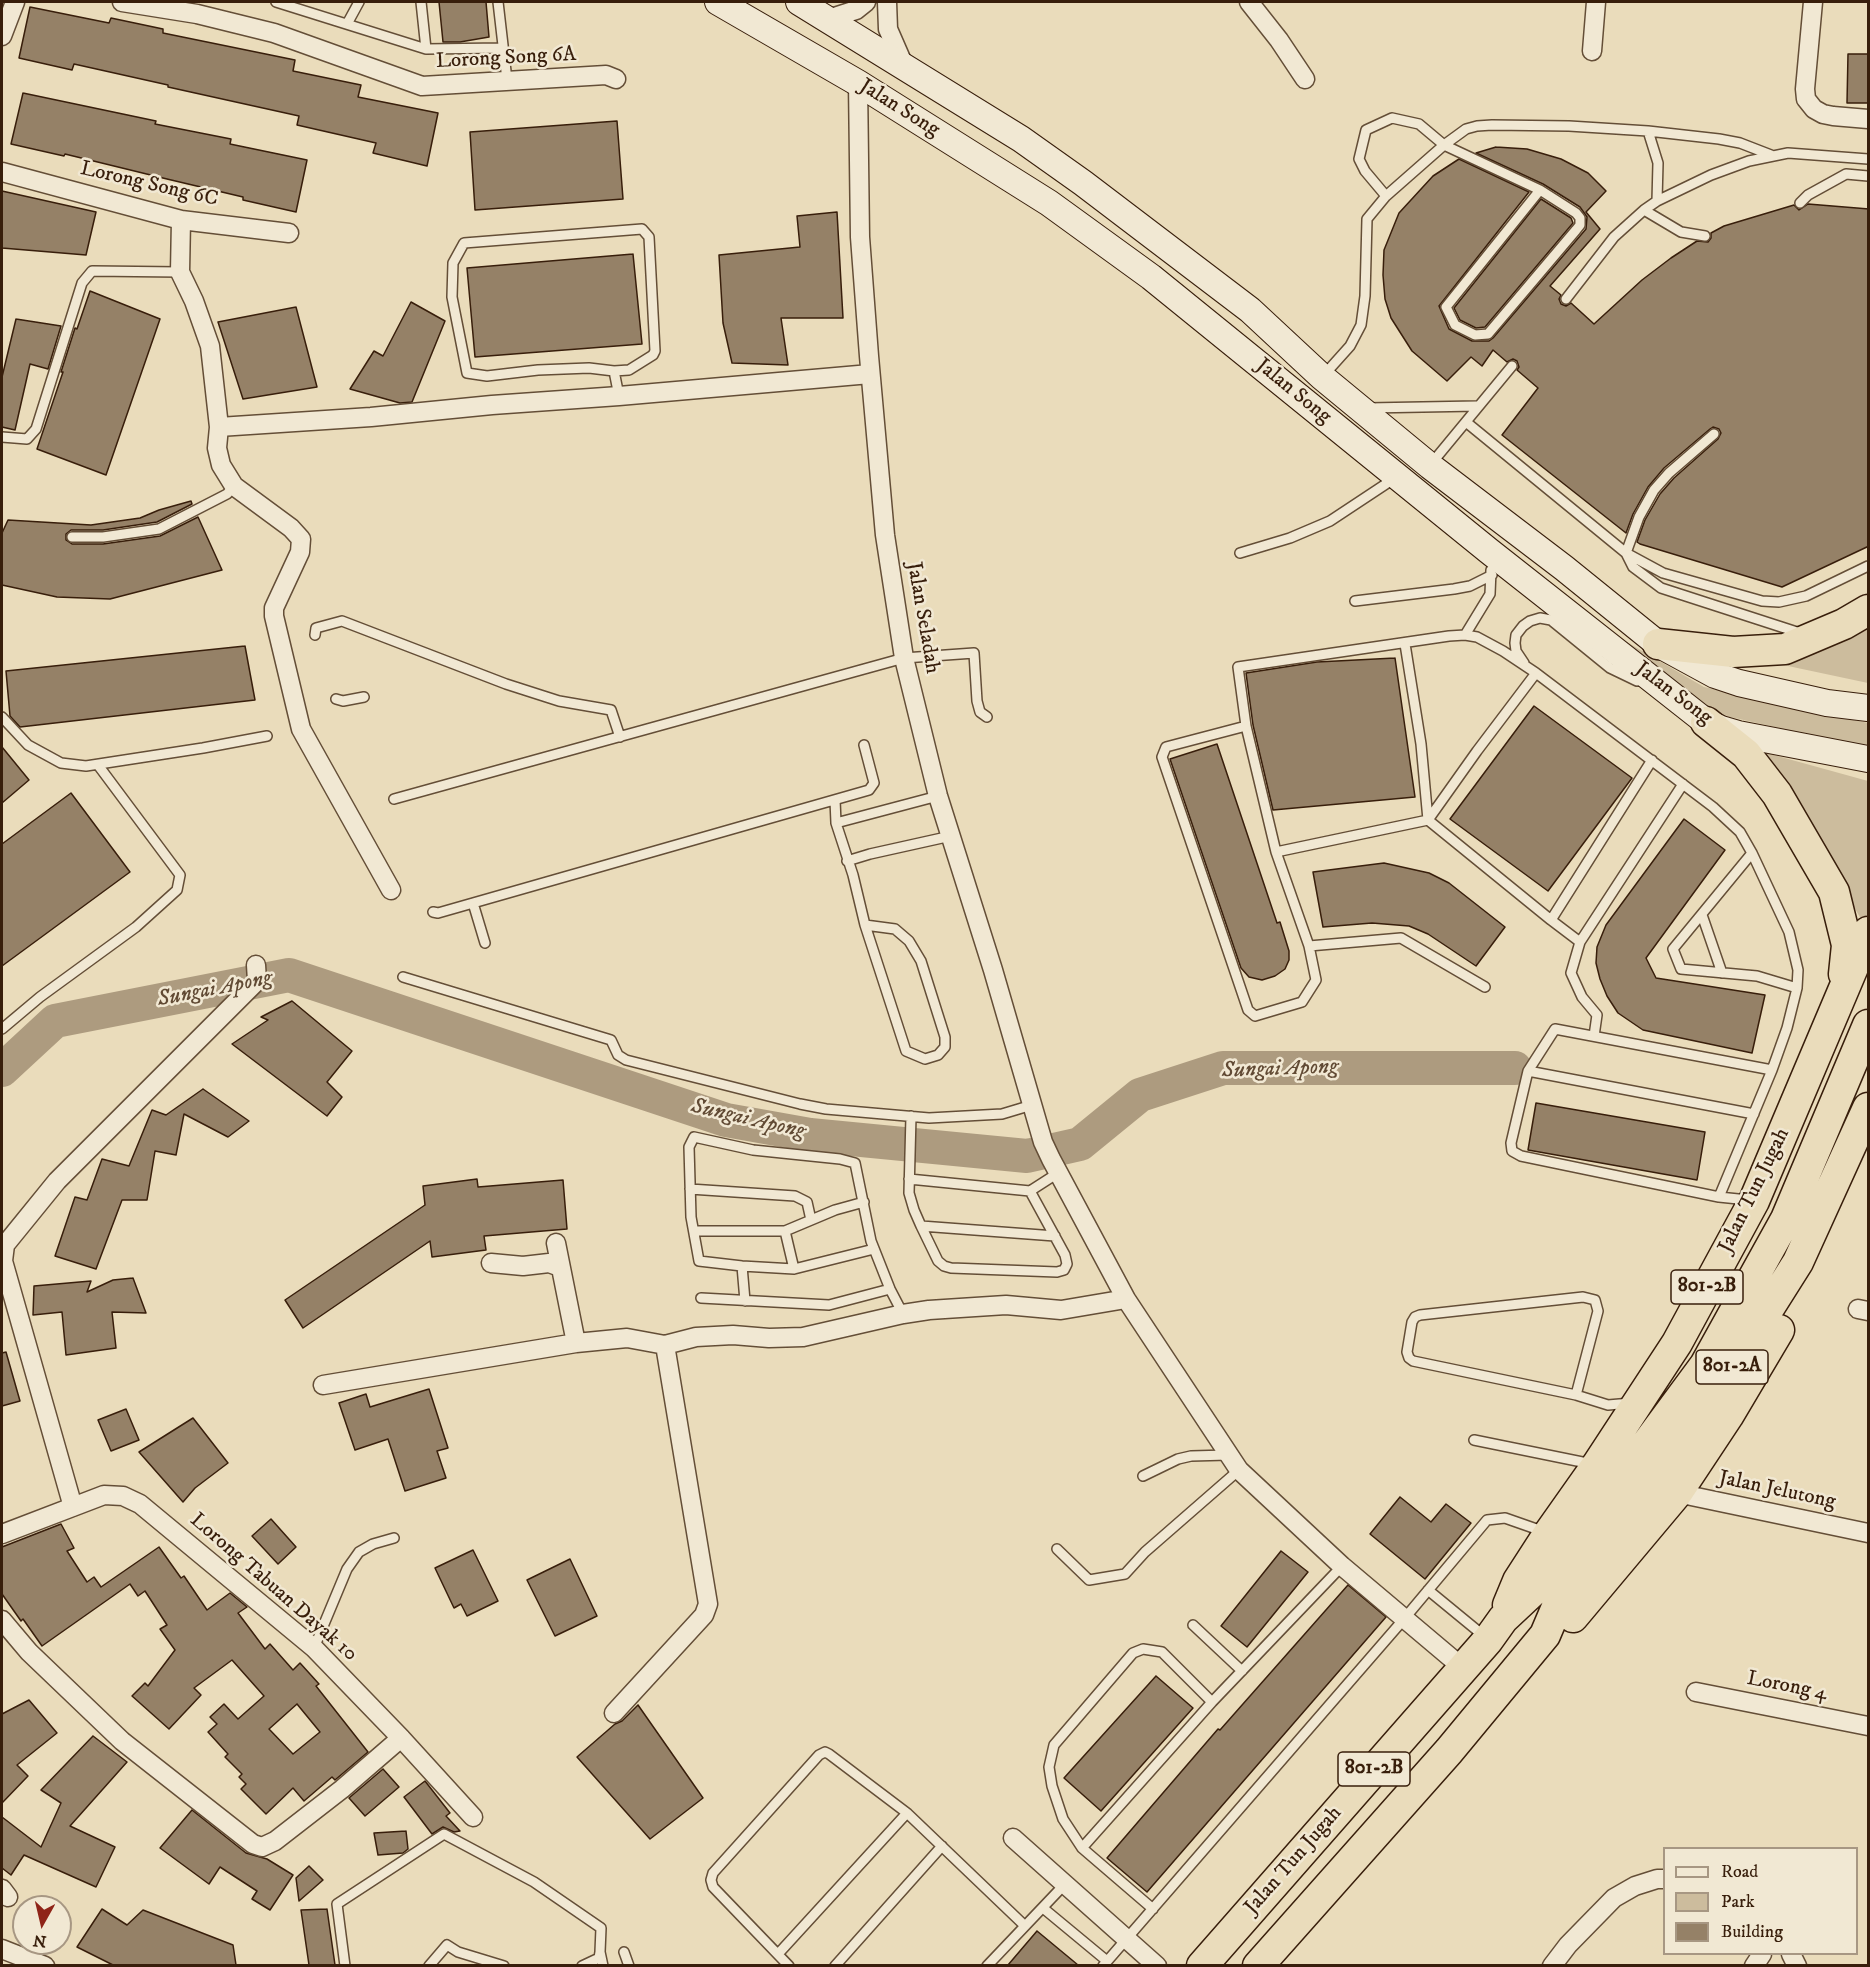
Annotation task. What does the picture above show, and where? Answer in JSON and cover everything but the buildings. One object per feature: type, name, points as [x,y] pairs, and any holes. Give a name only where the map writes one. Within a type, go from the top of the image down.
[{"type":"highway","points":[[1658,644],[1703,650],[1785,649],[1814,638],[1869,610]]},
{"type":"highway","points":[[1706,722],[1746,754],[1777,794],[1834,892],[1847,945],[1842,998]]},
{"type":"highway","name":"Jalan Tun Jugah","points":[[1203,1965],[1495,1629],[1518,1581],[1677,1343],[1754,1201],[1869,932]]},
{"type":"highway","name":"Jalan Tun Jugah","points":[[1545,1635],[1554,1589],[1705,1365],[1786,1219],[1869,1025]]},
{"type":"highway","name":"Jalan Tun Jugah","points":[[1495,1629],[1554,1589],[1630,1516],[1699,1419],[1792,1272],[1869,1108]]},
{"type":"highway","name":"Jalan Tun Jugah","points":[[1258,1965],[1449,1751],[1545,1635],[1574,1616],[1677,1493],[1728,1416],[1816,1268],[1869,1157]]},
{"type":"main road","name":"Jalan Song","points":[[718,2],[858,83],[1049,203],[1151,277],[1397,476],[1491,563],[1670,693],[1706,722],[1738,734],[1869,759]]},
{"type":"main road","name":"Jalan Song","points":[[799,2],[1021,139],[1083,183],[1250,310],[1359,408],[1658,644],[1715,675],[1739,683],[1827,702],[1869,708]]},
{"type":"street","points":[[2,36],[15,2]]},
{"type":"street","name":"Lorong Song 6A","points":[[122,2],[200,8],[422,86],[606,75],[616,79]]},
{"type":"street","points":[[828,19],[856,10],[866,2]]},
{"type":"street","points":[[887,2],[888,29],[905,68]]},
{"type":"street","points":[[1249,2],[1279,40],[1305,80]]},
{"type":"street","points":[[1592,51],[1596,2]]},
{"type":"street","points":[[1813,2],[1806,99],[1814,109],[1823,114],[1869,119]]},
{"type":"street","name":"Jalan Seladah","points":[[858,83],[861,237],[870,374],[885,535],[904,658],[938,796],[993,970],[1043,1142],[1126,1299],[1235,1462],[1342,1566],[1462,1668]]},
{"type":"street","name":"Lorong Song 6C","points":[[2,172],[181,220],[289,233]]},
{"type":"street","points":[[181,220],[180,272],[194,301],[210,346],[219,427],[217,448],[220,465],[234,486],[291,528],[301,539],[300,552],[274,608],[301,729],[391,890]]},
{"type":"street","points":[[219,427],[370,417],[870,374]]},
{"type":"street","points":[[74,1507],[3,1261],[5,1245],[57,1181],[257,973]]},
{"type":"street","points":[[556,1243],[576,1343]]},
{"type":"street","points":[[491,1263],[523,1266],[549,1263],[560,1267]]},
{"type":"street","points":[[324,1385],[576,1343],[627,1338],[665,1345],[696,1337],[733,1335],[769,1338],[803,1337],[903,1314],[1006,1305],[1061,1310],[1126,1299]]},
{"type":"street","points":[[614,1713],[704,1615],[708,1604],[665,1345]]},
{"type":"street","name":"Jalan Jelutong","points":[[1677,1493],[1869,1533]]},
{"type":"street","name":"Lorong Tabuan Dayak 10","points":[[2,1534],[104,1495],[123,1496],[140,1504],[314,1648],[473,1817]]},
{"type":"street","points":[[2,1620],[29,1652],[122,1742],[253,1844],[262,1847],[275,1841],[342,1789],[401,1738]]},
{"type":"street","name":"Lorong 4","points":[[1696,1692],[1869,1726]]},
{"type":"street","points":[[1012,1838],[1157,1965]]},
{"type":"street","points":[[1552,1965],[1568,1945],[1614,1898],[1635,1886],[1663,1879]]},
{"type":"street","points":[[2,1949],[45,1965]]},
{"type":"lane","points":[[276,2],[426,50],[503,48]]},
{"type":"lane","points":[[347,24],[359,2]]},
{"type":"lane","points":[[421,2],[426,50]]},
{"type":"lane","points":[[498,2],[507,80]]},
{"type":"lane","points":[[1386,196],[1365,171],[1359,159],[1366,130],[1392,118],[1419,124],[1444,145],[1540,190],[1576,213],[1580,218],[1580,225],[1488,334],[1475,335],[1455,325],[1446,307],[1540,190]]},
{"type":"lane","points":[[1322,377],[1350,346],[1361,325],[1365,296],[1367,219],[1386,196],[1444,145],[1466,129],[1477,126],[1569,126],[1648,130],[1740,143],[1771,155]]},
{"type":"lane","points":[[1648,130],[1659,163],[1657,201]]},
{"type":"lane","points":[[1566,299],[1614,237],[1644,210],[1657,201],[1712,175],[1771,155],[1788,153],[1869,159]]},
{"type":"lane","points":[[1800,203],[1808,195],[1846,174],[1869,176]]},
{"type":"lane","points":[[1644,210],[1681,232],[1706,236]]},
{"type":"lane","points":[[642,229],[649,237],[655,351],[653,355],[629,370],[614,371],[589,368],[487,376],[467,373],[452,297],[453,263],[464,243],[642,229]]},
{"type":"lane","points":[[2,437],[27,439],[36,429],[82,283],[92,271],[180,272]]},
{"type":"lane","points":[[1430,466],[1512,366]]},
{"type":"lane","points":[[614,371],[619,396]]},
{"type":"lane","points":[[1359,408],[1478,406]]},
{"type":"lane","points":[[1466,422],[1626,553],[1663,573],[1762,601],[1779,602],[1806,596],[1869,566]]},
{"type":"lane","points":[[1713,434],[1669,473],[1654,490],[1639,517],[1626,553],[1633,567],[1661,588],[1814,638]]},
{"type":"lane","points":[[1240,553],[1290,538],[1330,521],[1397,476]]},
{"type":"lane","points":[[72,537],[103,537],[159,528],[227,494],[234,486]]},
{"type":"lane","points":[[1355,601],[1470,586],[1491,563]]},
{"type":"lane","points":[[1465,635],[1490,594],[1491,563]]},
{"type":"lane","points":[[1525,665],[1516,651],[1516,635],[1522,626],[1540,618],[1551,620],[1610,668],[1670,693]]},
{"type":"lane","points":[[315,635],[316,628],[342,621],[507,684],[560,701],[611,710],[620,737]]},
{"type":"lane","points":[[1246,726],[1166,747],[1162,757],[1248,1010],[1255,1016],[1302,1002],[1316,980],[1309,946],[1276,852],[1246,726],[1238,667],[1465,635],[1490,643],[1525,665],[1729,820],[1740,832],[1752,853],[1789,932],[1798,970],[1797,987],[1787,1028],[1719,1197]]},
{"type":"lane","points":[[1405,644],[1421,744],[1428,820],[1580,942]]},
{"type":"lane","points":[[394,799],[904,658],[974,653],[977,701],[980,712],[987,717]]},
{"type":"lane","points":[[1276,852],[1428,820],[1483,742],[1536,673]]},
{"type":"lane","points":[[336,699],[343,702],[364,696]]},
{"type":"lane","points":[[2,717],[28,745],[61,763],[86,766],[267,736]]},
{"type":"lane","points":[[433,912],[438,913],[869,790],[874,783],[864,745]]},
{"type":"lane","points":[[1551,920],[1652,760]]},
{"type":"lane","points":[[2,1029],[40,997],[136,927],[177,890],[180,875],[98,765]]},
{"type":"lane","points":[[1594,1036],[1597,1015],[1582,997],[1571,974],[1580,942],[1683,783]]},
{"type":"lane","points":[[836,823],[938,796]]},
{"type":"lane","points":[[835,800],[836,823],[853,875],[865,925],[906,1051],[925,1059],[938,1055],[945,1047],[945,1037],[921,961],[909,941],[895,929],[865,925]]},
{"type":"lane","points":[[847,861],[951,836]]},
{"type":"lane","points":[[1752,853],[1673,949],[1681,969],[1757,976],[1797,987]]},
{"type":"lane","points":[[473,903],[485,943]]},
{"type":"lane","points":[[1702,915],[1722,973]]},
{"type":"lane","points":[[1309,946],[1401,938],[1485,987]]},
{"type":"lane","points":[[403,977],[611,1040],[618,1055],[626,1060],[800,1104],[826,1109],[929,1118],[1002,1114],[1032,1105]]},
{"type":"lane","points":[[1754,1201],[1719,1197],[1521,1156],[1512,1151],[1511,1143],[1528,1071],[1555,1029],[1772,1070]]},
{"type":"lane","points":[[1528,1071],[1754,1114]]},
{"type":"lane","points":[[911,1117],[909,1179],[914,1210],[938,1261],[951,1268],[1057,1272],[1064,1270],[1067,1264],[1065,1255],[1030,1191]]},
{"type":"lane","points":[[874,1249],[794,1269],[699,1261],[690,1189],[689,1147],[694,1137],[753,1150],[840,1159],[855,1163],[874,1249],[903,1314]]},
{"type":"lane","points":[[1030,1191],[1054,1166]]},
{"type":"lane","points":[[909,1179],[1030,1191]]},
{"type":"lane","points":[[690,1189],[795,1196],[807,1202],[811,1220]]},
{"type":"lane","points":[[694,1231],[785,1231],[835,1210],[864,1202]]},
{"type":"lane","points":[[921,1226],[1055,1236]]},
{"type":"lane","points":[[785,1231],[794,1269]]},
{"type":"lane","points":[[742,1266],[744,1301]]},
{"type":"lane","points":[[701,1298],[829,1305],[890,1289]]},
{"type":"lane","points":[[1576,1395],[1598,1311],[1595,1300],[1583,1297],[1420,1315],[1412,1322],[1407,1352],[1413,1361],[1576,1395],[1608,1405],[1639,1402]]},
{"type":"lane","points":[[1473,1440],[1597,1465]]},
{"type":"lane","points":[[1143,1476],[1178,1459],[1191,1456],[1235,1462]]},
{"type":"lane","points":[[1057,1549],[1089,1580],[1125,1574],[1235,1462]]},
{"type":"lane","points":[[1043,1908],[1105,1963],[1404,1619],[1486,1520],[1505,1518],[1549,1533]]},
{"type":"lane","points":[[314,1648],[347,1569],[359,1552],[373,1544],[394,1538]]},
{"type":"lane","points":[[1082,1848],[1212,1702],[1342,1566]]},
{"type":"lane","points":[[1428,1590],[1495,1629]]},
{"type":"lane","points":[[1193,1625],[1242,1671]]},
{"type":"lane","points":[[1153,1909],[1082,1848],[1063,1819],[1052,1786],[1049,1767],[1053,1745],[1133,1653],[1143,1649],[1162,1652],[1212,1702]]},
{"type":"lane","points":[[789,1965],[713,1887],[713,1873],[819,1755],[825,1752],[907,1814],[1024,1925]]},
{"type":"lane","points":[[778,1954],[907,1814]]},
{"type":"lane","points":[[345,1965],[337,1904],[444,1834],[534,1882],[601,1928],[599,1958],[582,1965]]},
{"type":"lane","points":[[835,1965],[942,1846]]},
{"type":"lane","points":[[987,1965],[1064,1885]]},
{"type":"lane","points":[[429,1965],[447,1945],[458,1952],[504,1965]]},
{"type":"lane","points":[[600,1952],[603,1965]]},
{"type":"lane","points":[[624,1953],[629,1965]]},
{"type":"green space","points":[[1868,625],[1868,683],[1788,666]]},
{"type":"green space","points":[[1625,641],[1704,687],[1868,723],[1868,748],[1717,714]]},
{"type":"green space","points":[[1763,752],[1868,781],[1868,911],[1864,924]]},
{"type":"waterway","name":"Sungai Apong","points":[[2,1070],[55,1021],[289,975],[726,1120],[810,1135],[1027,1156],[1080,1144],[1140,1095],[1223,1068],[1515,1068]]}]
